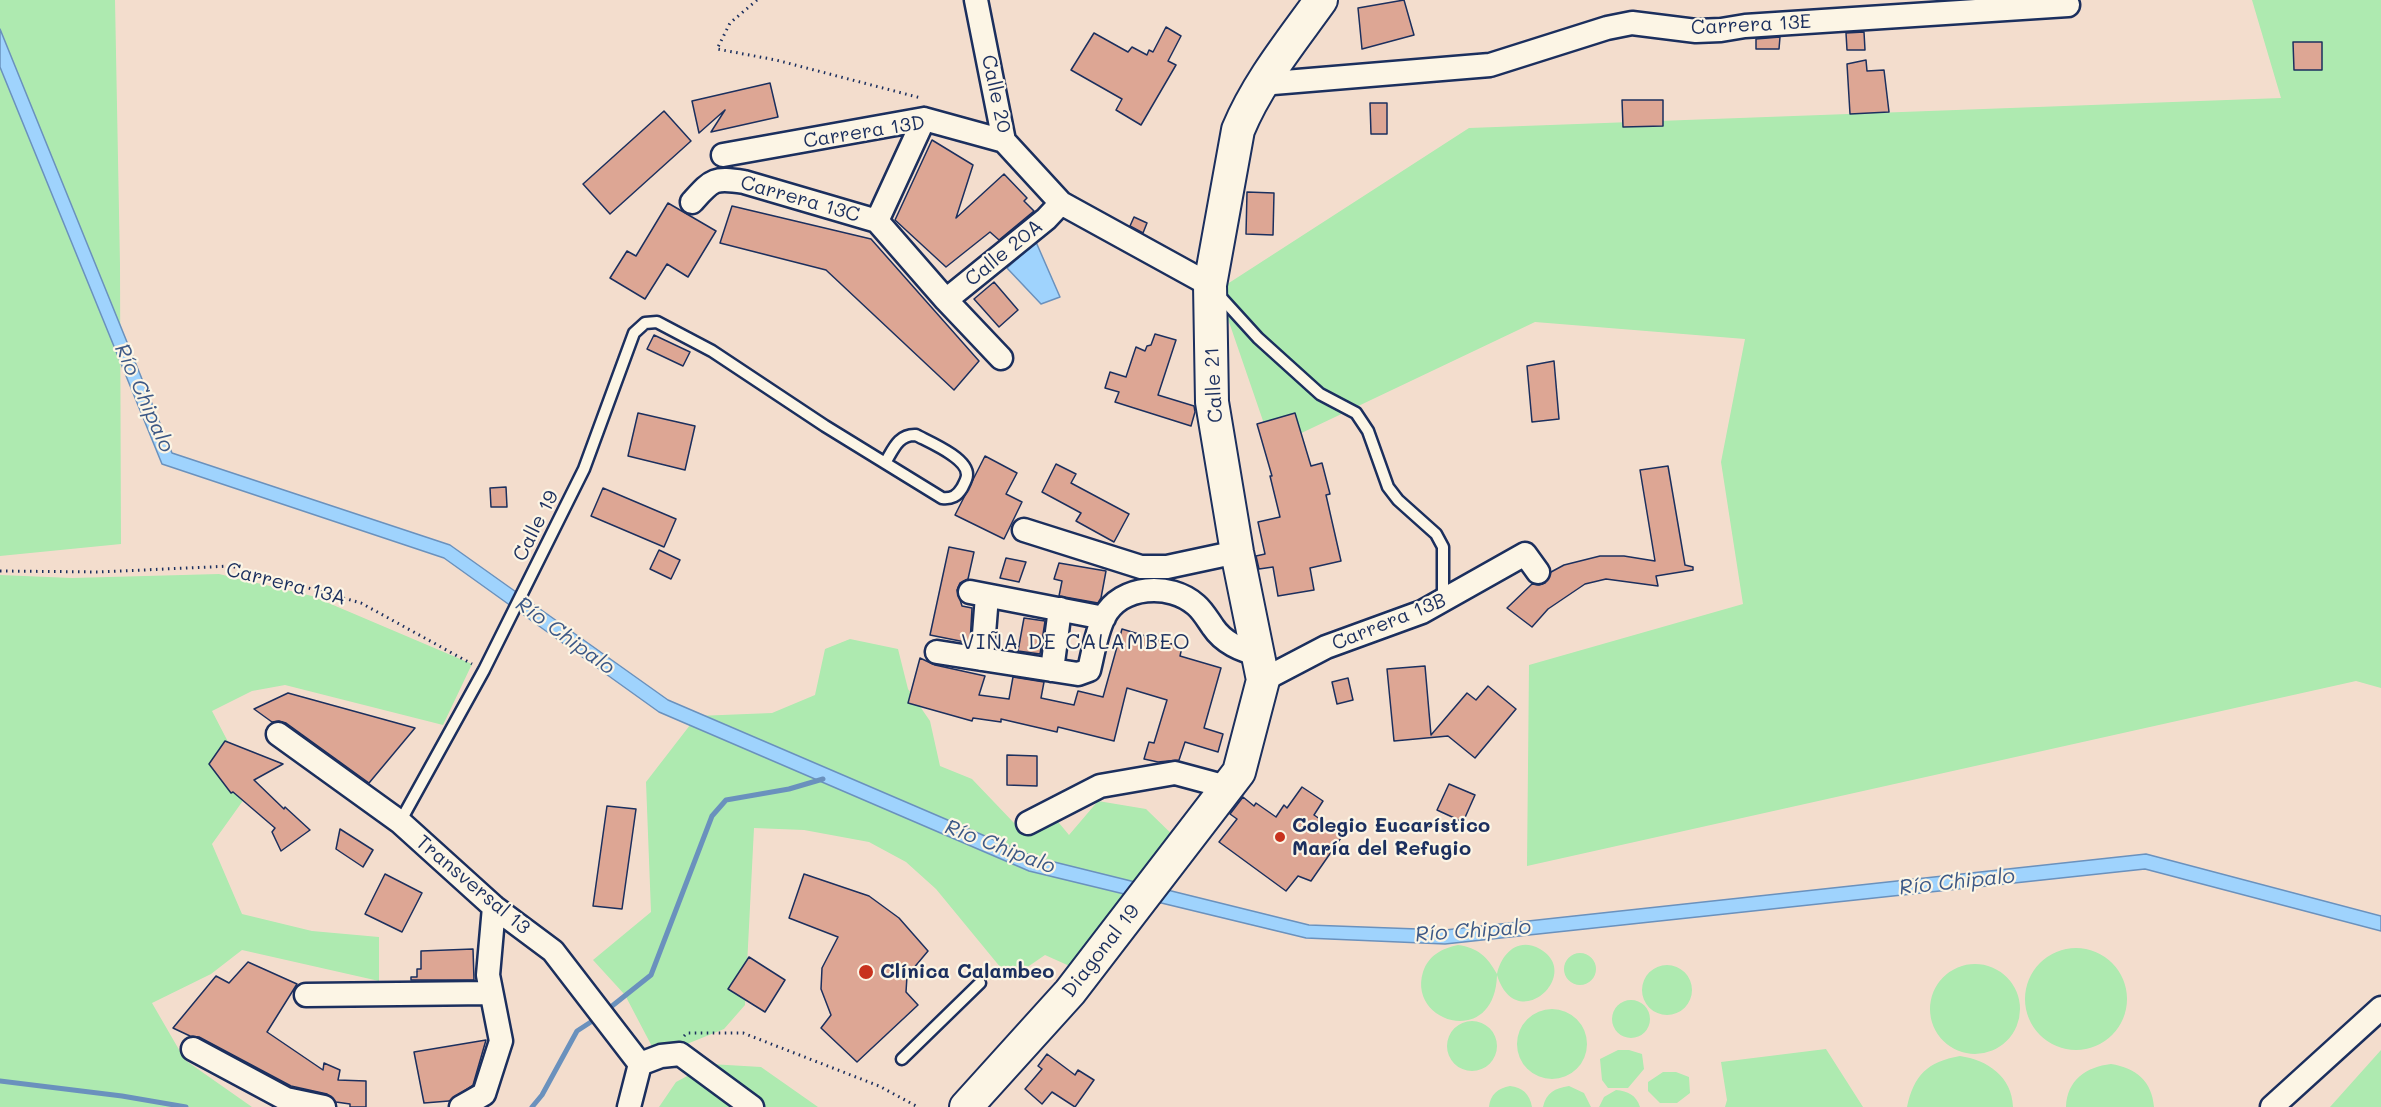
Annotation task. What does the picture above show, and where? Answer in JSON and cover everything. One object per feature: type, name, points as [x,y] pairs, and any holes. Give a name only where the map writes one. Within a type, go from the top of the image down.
[{"type":"street","name":"Calle 20","points":[[976,0],[1004,141],[1061,203]]},
{"type":"street","name":"Calle 21","points":[[1227,787],[1239,772],[1261,667],[1237,552],[1212,402],[1210,285],[1238,130],[1261,84],[1321,0]]},
{"type":"street","name":"Carrera 13E","points":[[1261,84],[1490,65],[1607,28],[1632,23],[1696,31],[1721,30],[1745,26],[2068,5]]},
{"type":"street","name":"Carrera 13D","points":[[723,155],[925,109],[1004,141]]},
{"type":"street","points":[[877,221],[925,109]]},
{"type":"street","name":"Carrera 13C","points":[[692,202],[709,184],[723,178],[877,221],[946,300],[1001,358]]},
{"type":"street","points":[[1061,203],[1210,285]]},
{"type":"street","name":"Calle 20A","points":[[946,300],[1046,219],[1061,203]]},
{"type":"street","points":[[1024,530],[1141,567],[1167,567],[1237,552]]},
{"type":"street","name":"Carrera 13B","points":[[1261,667],[1326,647],[1422,612],[1526,554],[1538,572]]},
{"type":"street","points":[[938,652],[1078,674],[1089,670],[1104,618],[1114,605],[1128,595],[1145,589],[1158,589],[1186,598],[1196,604],[1224,640],[1246,652],[1261,667]]},
{"type":"street","points":[[982,659],[978,594],[1104,618]]},
{"type":"street","points":[[1052,670],[1060,609]]},
{"type":"street","name":"Transversal 13","points":[[278,734],[400,822],[494,907],[553,951],[651,1060]]},
{"type":"street","points":[[1028,822],[1100,786],[1175,773],[1227,787]]},
{"type":"street","name":"Diagonal 19","points":[[966,1107],[1070,992],[1227,787]]},
{"type":"street","points":[[461,1107],[484,1094],[501,1041],[488,975],[494,907]]},
{"type":"street","points":[[306,995],[491,993]]},
{"type":"street","points":[[2272,1107],[2381,1008]]},
{"type":"street","points":[[193,1049],[286,1099],[324,1107]]},
{"type":"street","points":[[629,1107],[651,1060],[680,1054],[752,1107]]},
{"type":"lane","points":[[1210,285],[1258,339],[1320,394],[1356,413],[1368,431],[1388,487],[1398,500],[1436,534],[1443,547],[1443,601]]},
{"type":"lane","name":"Calle 19","points":[[400,822],[484,670],[584,469],[634,333],[645,323],[657,322],[712,351],[885,463]]},
{"type":"lane","points":[[908,435],[916,435],[959,459],[966,469],[967,477],[959,494],[951,498],[942,498],[885,463],[898,440],[908,435]]},
{"type":"lane","points":[[902,1059],[980,983]]},
{"type":"path","points":[[757,0],[730,23],[717,50],[776,60],[925,109]]},
{"type":"path","name":"Carrera 13A","points":[[0,571],[99,572],[231,566],[361,603],[484,670]]},
{"type":"path","points":[[651,1060],[687,1033],[743,1033],[879,1086],[918,1107]]},
{"type":"green space","points":[[0,0],[115,0],[120,265],[121,544],[0,556]]},
{"type":"green space","points":[[2252,0],[2381,0],[2381,688],[2356,681],[1527,866],[1529,665],[1743,604],[1721,462],[1745,339],[1535,322],[1272,447],[1218,290],[1469,128],[2281,98]]},
{"type":"green space","points":[[219,574],[312,596],[472,664],[443,725],[285,685],[252,691],[212,711],[252,788],[212,844],[242,914],[312,931],[379,937],[379,981],[242,950],[211,974],[152,1003],[185,1060],[252,1107],[0,1107],[0,575],[72,578]]},
{"type":"green space","points":[[850,639],[898,649],[908,689],[930,721],[940,766],[972,779],[1015,824],[1045,806],[1069,835],[1098,801],[1146,809],[1181,843],[1074,968],[1045,955],[1010,979],[936,889],[906,862],[869,842],[804,830],[754,828],[745,1005],[724,1029],[657,1056],[625,995],[593,960],[651,912],[646,782],[697,716],[772,713],[815,695],[825,649]]},
{"type":"green space","points":[[1458,945],[1471,948],[1481,954],[1490,962],[1497,974],[1506,954],[1517,946],[1532,946],[1540,949],[1552,960],[1555,972],[1551,985],[1542,995],[1531,1001],[1518,1001],[1506,993],[1497,975],[1493,998],[1482,1013],[1468,1020],[1453,1020],[1439,1015],[1428,1004],[1422,990],[1423,972],[1436,954]]},
{"type":"green space","points":[[2076,948],[2095,952],[2112,963],[2123,980],[2127,999],[2123,1018],[2112,1035],[2095,1046],[2076,1050],[2057,1046],[2040,1035],[2029,1018],[2025,999],[2029,980],[2040,963],[2057,952]]},
{"type":"green space","points":[[1580,953],[1591,958],[1596,969],[1591,980],[1580,985],[1569,980],[1564,969],[1569,958]]},
{"type":"green space","points":[[1975,964],[1992,968],[2007,977],[2016,992],[2020,1009],[2016,1026],[2007,1041],[1992,1050],[1975,1054],[1958,1050],[1943,1041],[1934,1026],[1930,1009],[1934,992],[1943,977],[1958,968]]},
{"type":"green space","points":[[1667,965],[1685,972],[1692,990],[1685,1008],[1667,1015],[1649,1008],[1642,990],[1649,972]]},
{"type":"green space","points":[[1631,1000],[1645,1005],[1650,1019],[1645,1033],[1631,1038],[1617,1033],[1612,1019],[1617,1005]]},
{"type":"green space","points":[[1552,1009],[1565,1012],[1577,1019],[1584,1031],[1587,1044],[1584,1057],[1577,1069],[1565,1076],[1552,1079],[1539,1076],[1527,1069],[1520,1057],[1517,1044],[1520,1031],[1527,1019],[1539,1012]]},
{"type":"green space","points":[[1467,1021],[1477,1021],[1490,1028],[1497,1041],[1497,1051],[1490,1064],[1477,1071],[1467,1071],[1458,1067],[1451,1060],[1447,1051],[1447,1041],[1451,1032],[1458,1025]]},
{"type":"green space","points":[[1826,1049],[1863,1107],[1725,1107],[1727,1100],[1721,1062]]},
{"type":"green space","points":[[1618,1050],[1629,1050],[1642,1054],[1644,1069],[1628,1088],[1608,1088],[1602,1080],[1600,1059]]},
{"type":"green space","points":[[2381,1050],[2381,1107],[2330,1107]]},
{"type":"green space","points":[[1960,1056],[1980,1061],[1996,1071],[2008,1087],[2013,1107],[1907,1107],[1914,1086],[1924,1072],[1939,1062]]},
{"type":"green space","points":[[710,1064],[761,1067],[818,1107],[659,1107],[676,1082]]},
{"type":"green space","points":[[2111,1064],[2128,1069],[2141,1077],[2150,1090],[2154,1107],[2066,1107],[2070,1089],[2080,1076],[2094,1068]]},
{"type":"green space","points":[[1663,1072],[1676,1072],[1689,1077],[1690,1093],[1677,1103],[1660,1103],[1648,1091],[1648,1082]]},
{"type":"green space","points":[[1510,1086],[1525,1092],[1532,1107],[1489,1107],[1495,1093]]},
{"type":"green space","points":[[1569,1086],[1584,1093],[1591,1107],[1543,1107],[1546,1098],[1552,1092]]},
{"type":"green space","points":[[1616,1090],[1631,1094],[1640,1107],[1599,1107],[1604,1097]]},
{"type":"water","name":"Río Chipalo","points":[[0,29],[172,453],[450,545],[668,700],[1034,857],[1309,925],[1445,930],[2146,854],[2381,916],[2381,931],[2145,869],[1445,944],[1306,938],[1029,871],[659,712],[444,558],[162,464],[0,67]]},
{"type":"water","points":[[1036,242],[1060,297],[1041,304],[1007,268]]},
{"type":"building","points":[[1404,0],[1414,35],[1362,49],[1358,8]]},
{"type":"building","points":[[1166,27],[1181,36],[1168,61],[1176,65],[1141,125],[1116,110],[1122,99],[1071,70],[1094,33],[1128,52],[1132,47],[1147,55],[1149,50],[1153,52]]},
{"type":"building","points":[[1864,32],[1865,50],[1847,50],[1846,33]]},
{"type":"building","points":[[1780,37],[1779,49],[1756,49],[1756,39]]},
{"type":"building","points":[[2293,42],[2322,42],[2322,70],[2294,70]]},
{"type":"building","points":[[1866,60],[1867,71],[1884,70],[1889,112],[1850,114],[1847,64]]},
{"type":"building","points":[[770,83],[778,117],[711,132],[725,110],[699,133],[692,101]]},
{"type":"building","points":[[1622,100],[1663,100],[1663,126],[1623,127]]},
{"type":"building","points":[[1370,103],[1387,103],[1387,134],[1371,134]]},
{"type":"building","points":[[664,111],[691,141],[610,214],[583,184]]},
{"type":"building","points":[[932,140],[973,165],[956,218],[1004,174],[1027,198],[1024,201],[1034,211],[999,240],[990,232],[946,267],[895,220]]},
{"type":"building","points":[[1247,192],[1274,193],[1273,235],[1246,234]]},
{"type":"building","points":[[668,203],[716,231],[688,277],[667,264],[645,299],[610,278],[627,251],[636,256]]},
{"type":"building","points":[[732,206],[871,239],[979,361],[954,390],[826,270],[720,243]]},
{"type":"building","points":[[1134,217],[1147,223],[1143,233],[1130,226]]},
{"type":"building","points":[[994,282],[1018,310],[999,327],[974,299]]},
{"type":"building","points":[[1155,334],[1176,340],[1158,395],[1194,406],[1195,412],[1191,426],[1115,402],[1119,392],[1105,388],[1110,372],[1126,377],[1136,347],[1145,351],[1147,346],[1151,345]]},
{"type":"building","points":[[654,335],[690,352],[683,366],[647,349]]},
{"type":"building","points":[[1554,361],[1559,419],[1532,422],[1527,366]]},
{"type":"building","points":[[638,413],[695,426],[685,470],[628,456]]},
{"type":"building","points":[[1295,413],[1311,466],[1322,463],[1330,494],[1326,495],[1341,561],[1310,568],[1314,590],[1278,596],[1273,567],[1259,569],[1256,556],[1265,554],[1258,522],[1280,517],[1270,476],[1272,476],[1257,424]]},
{"type":"building","points":[[985,456],[1017,473],[1006,494],[1022,502],[1004,539],[955,515]]},
{"type":"building","points":[[1056,464],[1076,474],[1071,483],[1129,514],[1114,542],[1076,521],[1081,513],[1042,492]]},
{"type":"building","points":[[1668,466],[1685,565],[1693,567],[1693,570],[1656,576],[1658,586],[1606,579],[1585,584],[1548,609],[1532,627],[1507,608],[1532,584],[1545,583],[1551,572],[1564,565],[1600,556],[1624,556],[1655,561],[1640,470]]},
{"type":"building","points":[[506,487],[507,507],[491,507],[490,488]]},
{"type":"building","points":[[603,488],[676,519],[664,547],[591,516]]},
{"type":"building","points":[[949,547],[974,552],[968,579],[960,583],[957,590],[962,606],[972,608],[970,643],[930,635]]},
{"type":"building","points":[[659,550],[680,560],[671,579],[650,569]]},
{"type":"building","points":[[1006,558],[1026,562],[1019,582],[1000,578]]},
{"type":"building","points":[[1059,563],[1106,571],[1098,603],[1059,596],[1062,581],[1054,579]]},
{"type":"building","points":[[1024,618],[1045,621],[1040,654],[1018,651]]},
{"type":"building","points":[[1122,629],[1182,647],[1180,656],[1221,668],[1204,728],[1223,734],[1218,752],[1185,742],[1179,760],[1158,762],[1144,759],[1149,742],[1154,743],[1167,700],[1127,688],[1114,741],[1058,727],[1057,732],[1001,719],[1001,722],[973,718],[972,721],[908,703],[920,658],[935,665],[985,676],[979,695],[1009,699],[1013,677],[1044,682],[1041,698],[1074,705],[1078,691],[1103,697]]},
{"type":"building","points":[[1425,666],[1431,735],[1467,693],[1476,700],[1488,686],[1516,709],[1475,758],[1448,736],[1394,741],[1387,669]]},
{"type":"building","points":[[1348,678],[1353,700],[1337,704],[1332,682]]},
{"type":"building","points":[[288,693],[415,728],[369,783],[286,723],[272,722],[254,709]]},
{"type":"building","points":[[225,741],[283,764],[254,780],[310,830],[281,851],[272,832],[275,828],[233,792],[231,793],[209,764]]},
{"type":"building","points":[[1007,755],[1037,756],[1037,786],[1007,785]]},
{"type":"building","points":[[1449,784],[1475,795],[1463,822],[1437,810]]},
{"type":"building","points":[[1302,787],[1323,801],[1314,815],[1343,835],[1311,881],[1298,876],[1286,891],[1219,842],[1237,819],[1230,814],[1243,797],[1254,806],[1256,803],[1276,817],[1284,805],[1287,808]]},
{"type":"building","points":[[607,806],[636,809],[622,909],[593,906]]},
{"type":"building","points":[[340,829],[373,850],[363,867],[336,849]]},
{"type":"building","points":[[385,874],[422,893],[402,932],[365,914]]},
{"type":"building","name":"Clínica Calambeo","points":[[804,874],[869,896],[899,918],[928,951],[907,976],[906,992],[918,1005],[857,1062],[821,1028],[831,1015],[821,989],[822,968],[838,937],[789,918]]},
{"type":"building","points":[[473,949],[474,980],[411,980],[411,977],[417,977],[417,969],[421,969],[421,951]]},
{"type":"building","points":[[749,957],[785,980],[765,1012],[728,989]]},
{"type":"building","points":[[248,962],[297,984],[267,1032],[323,1070],[324,1063],[340,1070],[338,1080],[366,1081],[366,1107],[350,1107],[350,1104],[336,1102],[327,1094],[291,1086],[199,1037],[190,1036],[173,1028],[216,976],[229,983]]},
{"type":"building","points":[[486,1040],[473,1085],[449,1101],[424,1103],[414,1052]]},
{"type":"building","points":[[1047,1054],[1075,1075],[1078,1070],[1094,1080],[1075,1107],[1052,1092],[1042,1104],[1025,1089],[1042,1069],[1038,1066]]},
{"type":"waterway","points":[[607,1010],[651,975],[712,816],[726,800],[789,789],[823,779]]},
{"type":"waterway","points":[[532,1107],[542,1095],[577,1031],[597,1018]]},
{"type":"waterway","points":[[0,1081],[122,1096],[186,1107]]},
{"type":"place","name":"Colegio Eucarístico María del Refugio","points":[[1280,837]]},
{"type":"place","name":"Clínica Calambeo","points":[[866,972]]},
{"type":"district","name":"VIÑA DE CALAMBEO","points":[[1076,643]]}]
